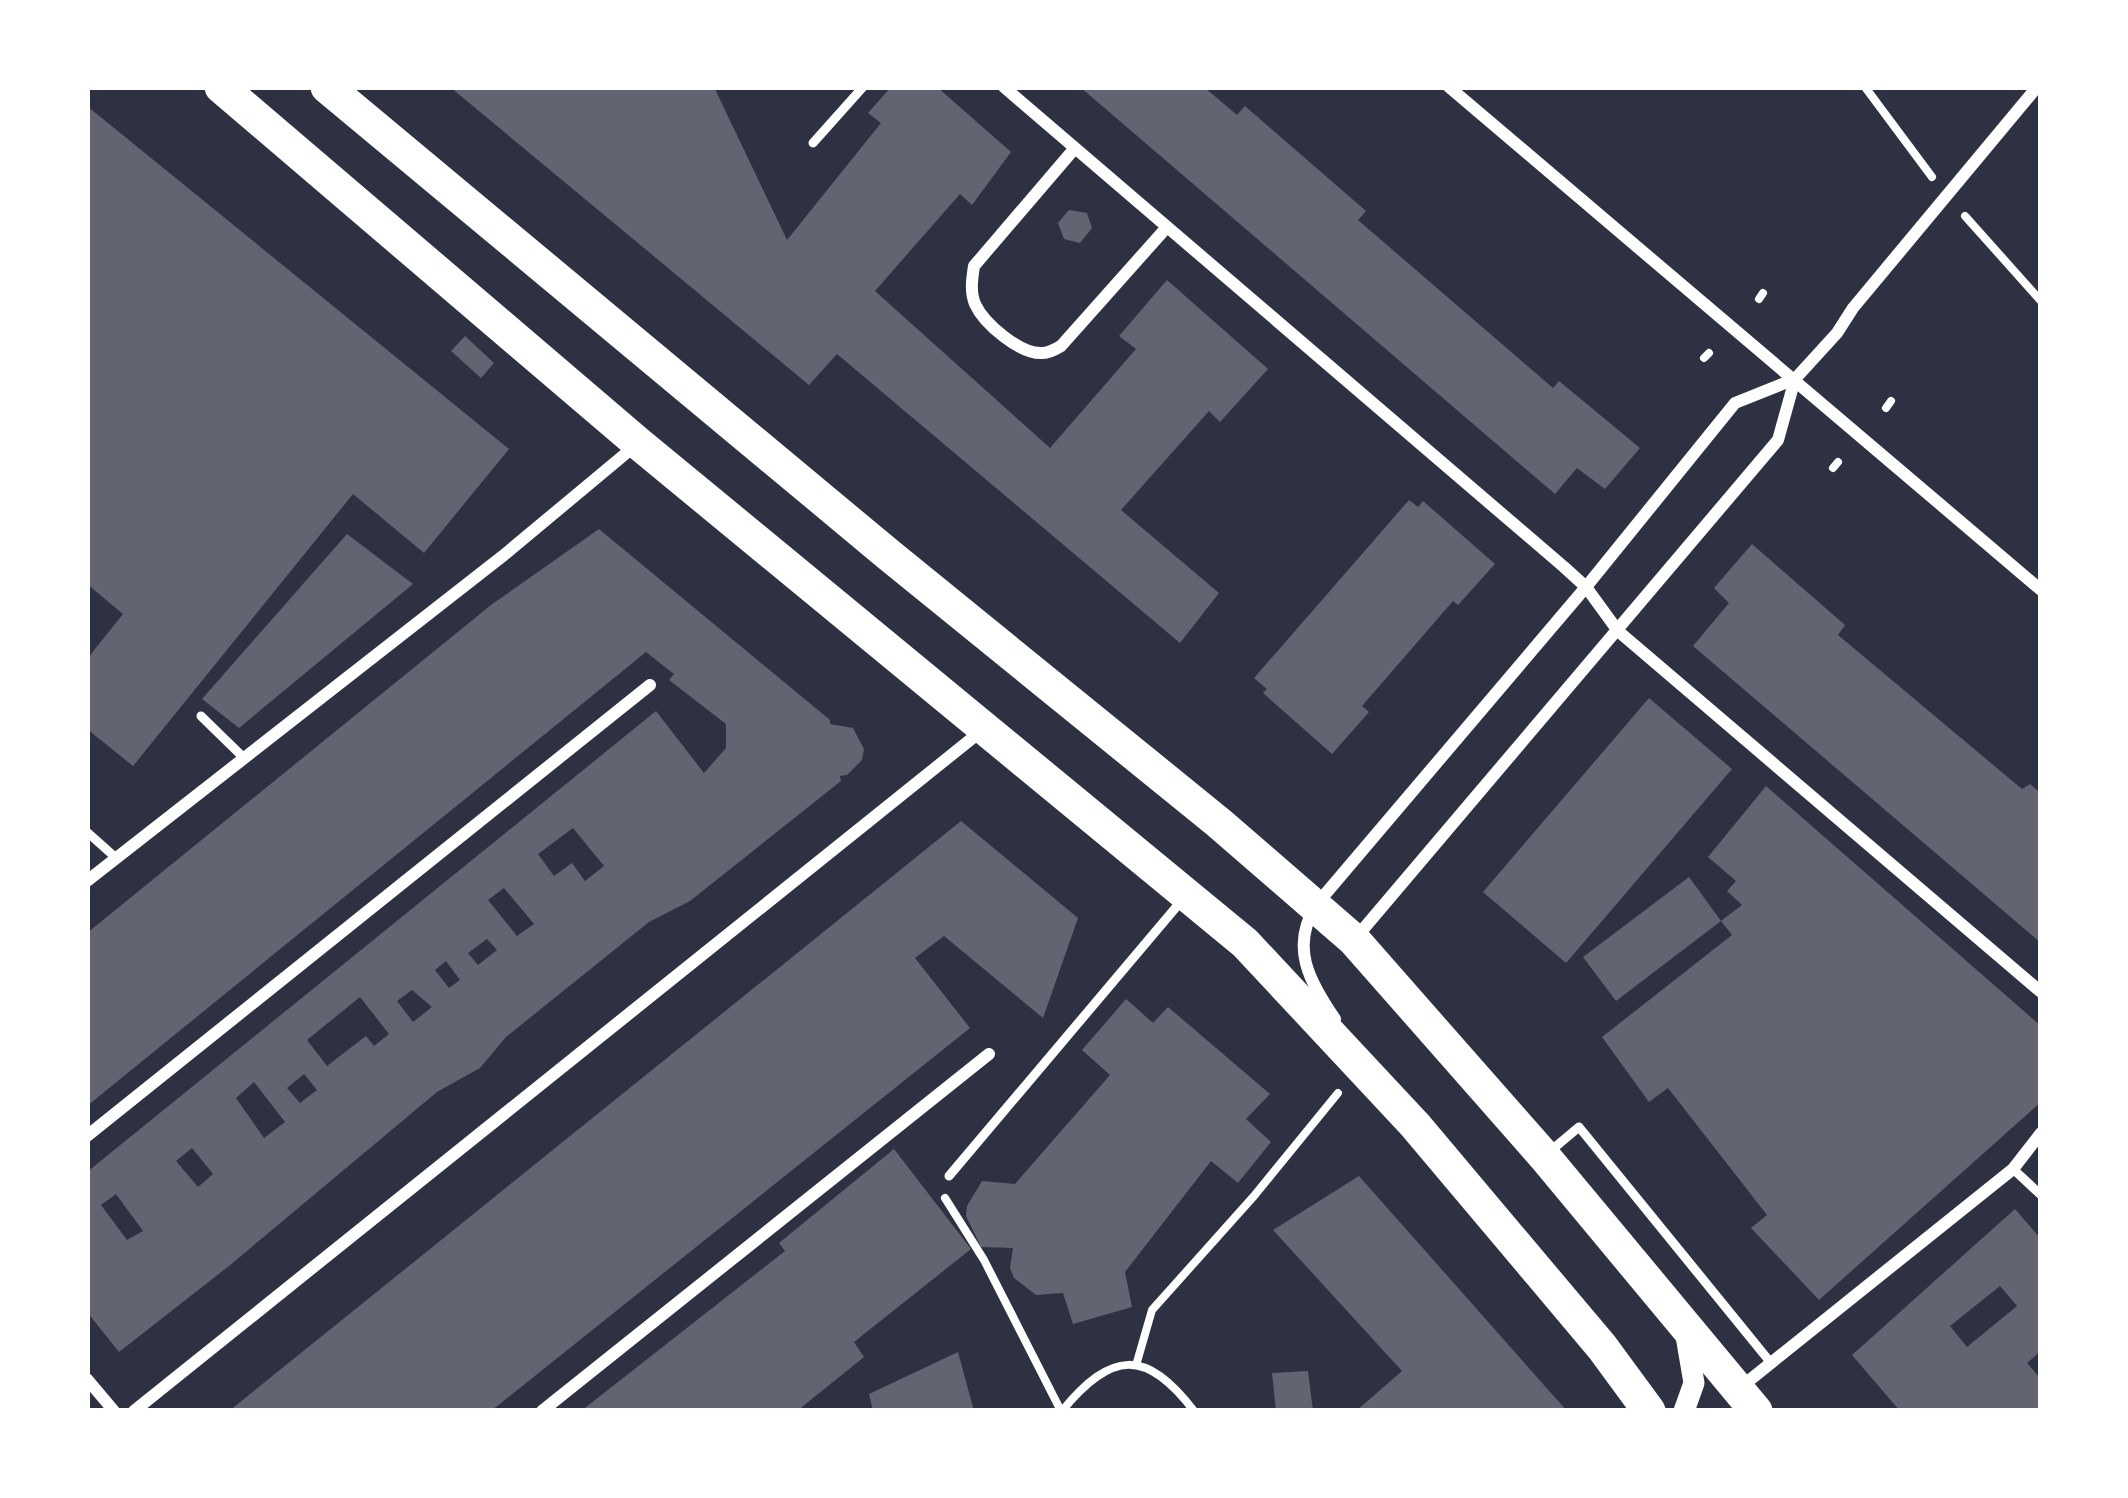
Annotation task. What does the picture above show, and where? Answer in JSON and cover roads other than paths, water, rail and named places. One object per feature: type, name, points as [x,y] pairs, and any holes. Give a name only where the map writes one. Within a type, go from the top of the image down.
[{"type":"highway","points":[[221,87],[638,443],[1244,943],[1415,1125],[1603,1347],[1649,1411]]},
{"type":"highway","points":[[327,87],[1316,904],[1354,940],[1544,1156],[1748,1400]]},
{"type":"street","points":[[1004,87],[1586,587],[1618,631],[2041,992]]},
{"type":"street","points":[[1449,87],[2041,590]]},
{"type":"street","points":[[1415,1125],[1314,988],[1303,963],[1304,924],[1735,403],[1795,379],[2037,87]]},
{"type":"street","points":[[1075,148],[974,266],[971,287],[976,307],[991,324],[1026,351],[1046,354],[1061,346],[1167,227]]},
{"type":"street","points":[[1354,940],[1778,440],[1795,379]]},
{"type":"street","points":[[87,880],[504,555],[638,443]]},
{"type":"street","points":[[87,1136],[650,686]]},
{"type":"street","points":[[134,1411],[987,727]]},
{"type":"street","points":[[542,1411],[988,1054]]},
{"type":"street","points":[[1748,1400],[1771,1363],[2012,1169],[2041,1133]]},
{"type":"street","points":[[1672,1309],[1690,1346],[1694,1383],[1684,1411]]},
{"type":"street","points":[[87,1378],[113,1411]]},
{"type":"lane","points":[[813,143],[863,87]]},
{"type":"lane","points":[[201,716],[244,758]]},
{"type":"lane","points":[[87,832],[115,857]]},
{"type":"lane","points":[[949,1176],[1186,895]]},
{"type":"lane","points":[[1544,1156],[1579,1127],[1771,1363]]},
{"type":"lane","points":[[2012,1169],[2041,1195]]}]
